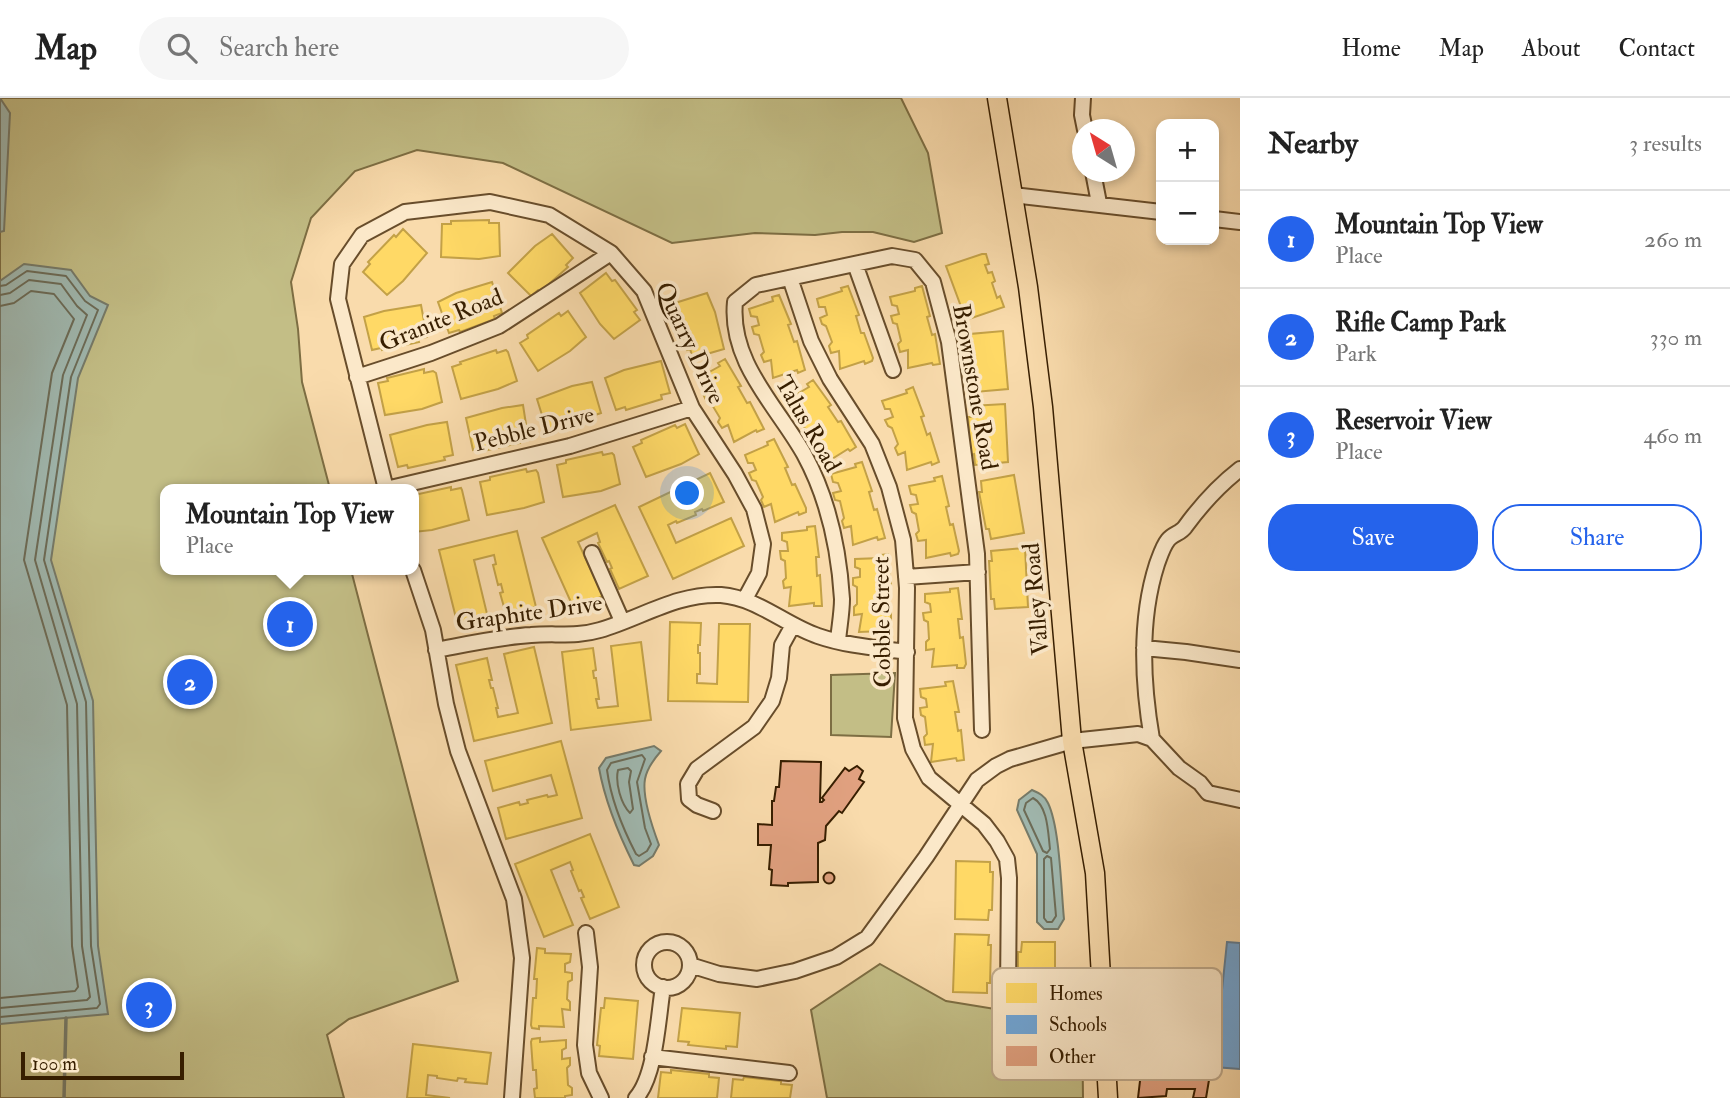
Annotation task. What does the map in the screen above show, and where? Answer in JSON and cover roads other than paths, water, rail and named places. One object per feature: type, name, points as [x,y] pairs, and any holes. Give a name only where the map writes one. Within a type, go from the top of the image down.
[{"type":"main road","name":"Valley Road","points":[[997,98],[1043,407],[1072,741],[1095,873],[1100,968]]},
{"type":"main road","name":"Valley Road","points":[[1107,1080],[1108,1098]]},
{"type":"street","points":[[1083,98],[1083,119]]},
{"type":"street","points":[[1095,182],[1099,203]]},
{"type":"street","points":[[1013,195],[1156,211]]},
{"type":"street","name":"Quarry Drive","points":[[385,484],[338,299],[342,264],[362,235],[405,212],[490,202],[549,215],[611,253],[644,291],[692,408],[736,474],[754,509],[763,544],[759,573],[746,599]]},
{"type":"street","points":[[1219,220],[1240,222]]},
{"type":"street","name":"Granite Road","points":[[356,377],[432,353],[499,326],[611,253]]},
{"type":"street","name":"Brownstone Road","points":[[744,356],[733,322],[735,302],[756,285],[892,256],[915,260],[933,282],[949,342],[977,554],[982,730]]},
{"type":"street","points":[[855,264],[893,370]]},
{"type":"street","name":"Cobble Street","points":[[790,278],[811,341],[830,379],[872,444],[888,487],[902,540],[906,578],[905,718],[912,749],[929,778],[984,824],[998,841],[1007,859],[1009,968]]},
{"type":"street","name":"Talus Road","points":[[744,356],[762,392],[804,454],[822,495],[835,543],[842,601],[838,641]]},
{"type":"street","name":"Pebble Drive","points":[[407,484],[570,446],[692,408]]},
{"type":"street","points":[[1152,739],[1144,649],[1145,615],[1152,581],[1169,538],[1183,530],[1203,502],[1240,469]]},
{"type":"street","points":[[592,553],[622,621]]},
{"type":"street","points":[[906,578],[978,572]]},
{"type":"street","points":[[414,575],[433,630],[446,705],[458,751],[514,899],[522,958],[512,1098]]},
{"type":"street","name":"Graphite Drive","points":[[436,650],[533,634],[569,635],[600,630],[682,598],[720,595],[746,599],[817,636],[907,652]]},
{"type":"street","points":[[713,810],[696,805],[689,799],[688,784],[696,769],[754,727],[772,701],[779,678],[782,645],[793,625]]},
{"type":"street","points":[[1144,649],[1240,660]]},
{"type":"street","points":[[690,965],[719,974],[757,979],[795,971],[836,957],[867,938],[926,857],[977,780],[1010,758],[1072,741],[1138,734],[1152,739],[1179,768],[1200,783],[1208,793],[1240,800]]},
{"type":"street","points":[[586,933],[590,967],[585,1045],[589,1073],[600,1098]]},
{"type":"street","points":[[666,941],[681,945],[689,957],[690,965],[686,978],[674,987],[663,987],[652,982],[644,969],[647,953],[652,947],[666,941]]},
{"type":"street","points":[[636,1098],[642,1091],[652,1057],[663,987]]},
{"type":"street","points":[[652,1057],[789,1073]]},
{"type":"water","points":[[0,98],[10,113],[4,231],[0,232]]},
{"type":"water","points":[[24,264],[71,270],[90,296],[108,305],[78,378],[51,560],[93,701],[98,946],[108,1014],[0,1024],[0,281]]},
{"type":"water","points":[[654,746],[661,751],[649,767],[644,786],[659,845],[653,856],[639,866],[634,865],[617,829],[599,768],[606,758]]},
{"type":"water","points":[[1032,790],[1047,801],[1055,827],[1064,919],[1058,929],[1044,929],[1037,922],[1037,854],[1017,810],[1019,800]]},
{"type":"waterway","points":[[64,1098],[66,1018]]},
{"type":"place","name":"Mountain Top View","points":[[290,624]]},
{"type":"place","name":"Rifle Camp Park","points":[[190,682]]},
{"type":"place","name":"Reservoir View","points":[[149,1005]]}]
